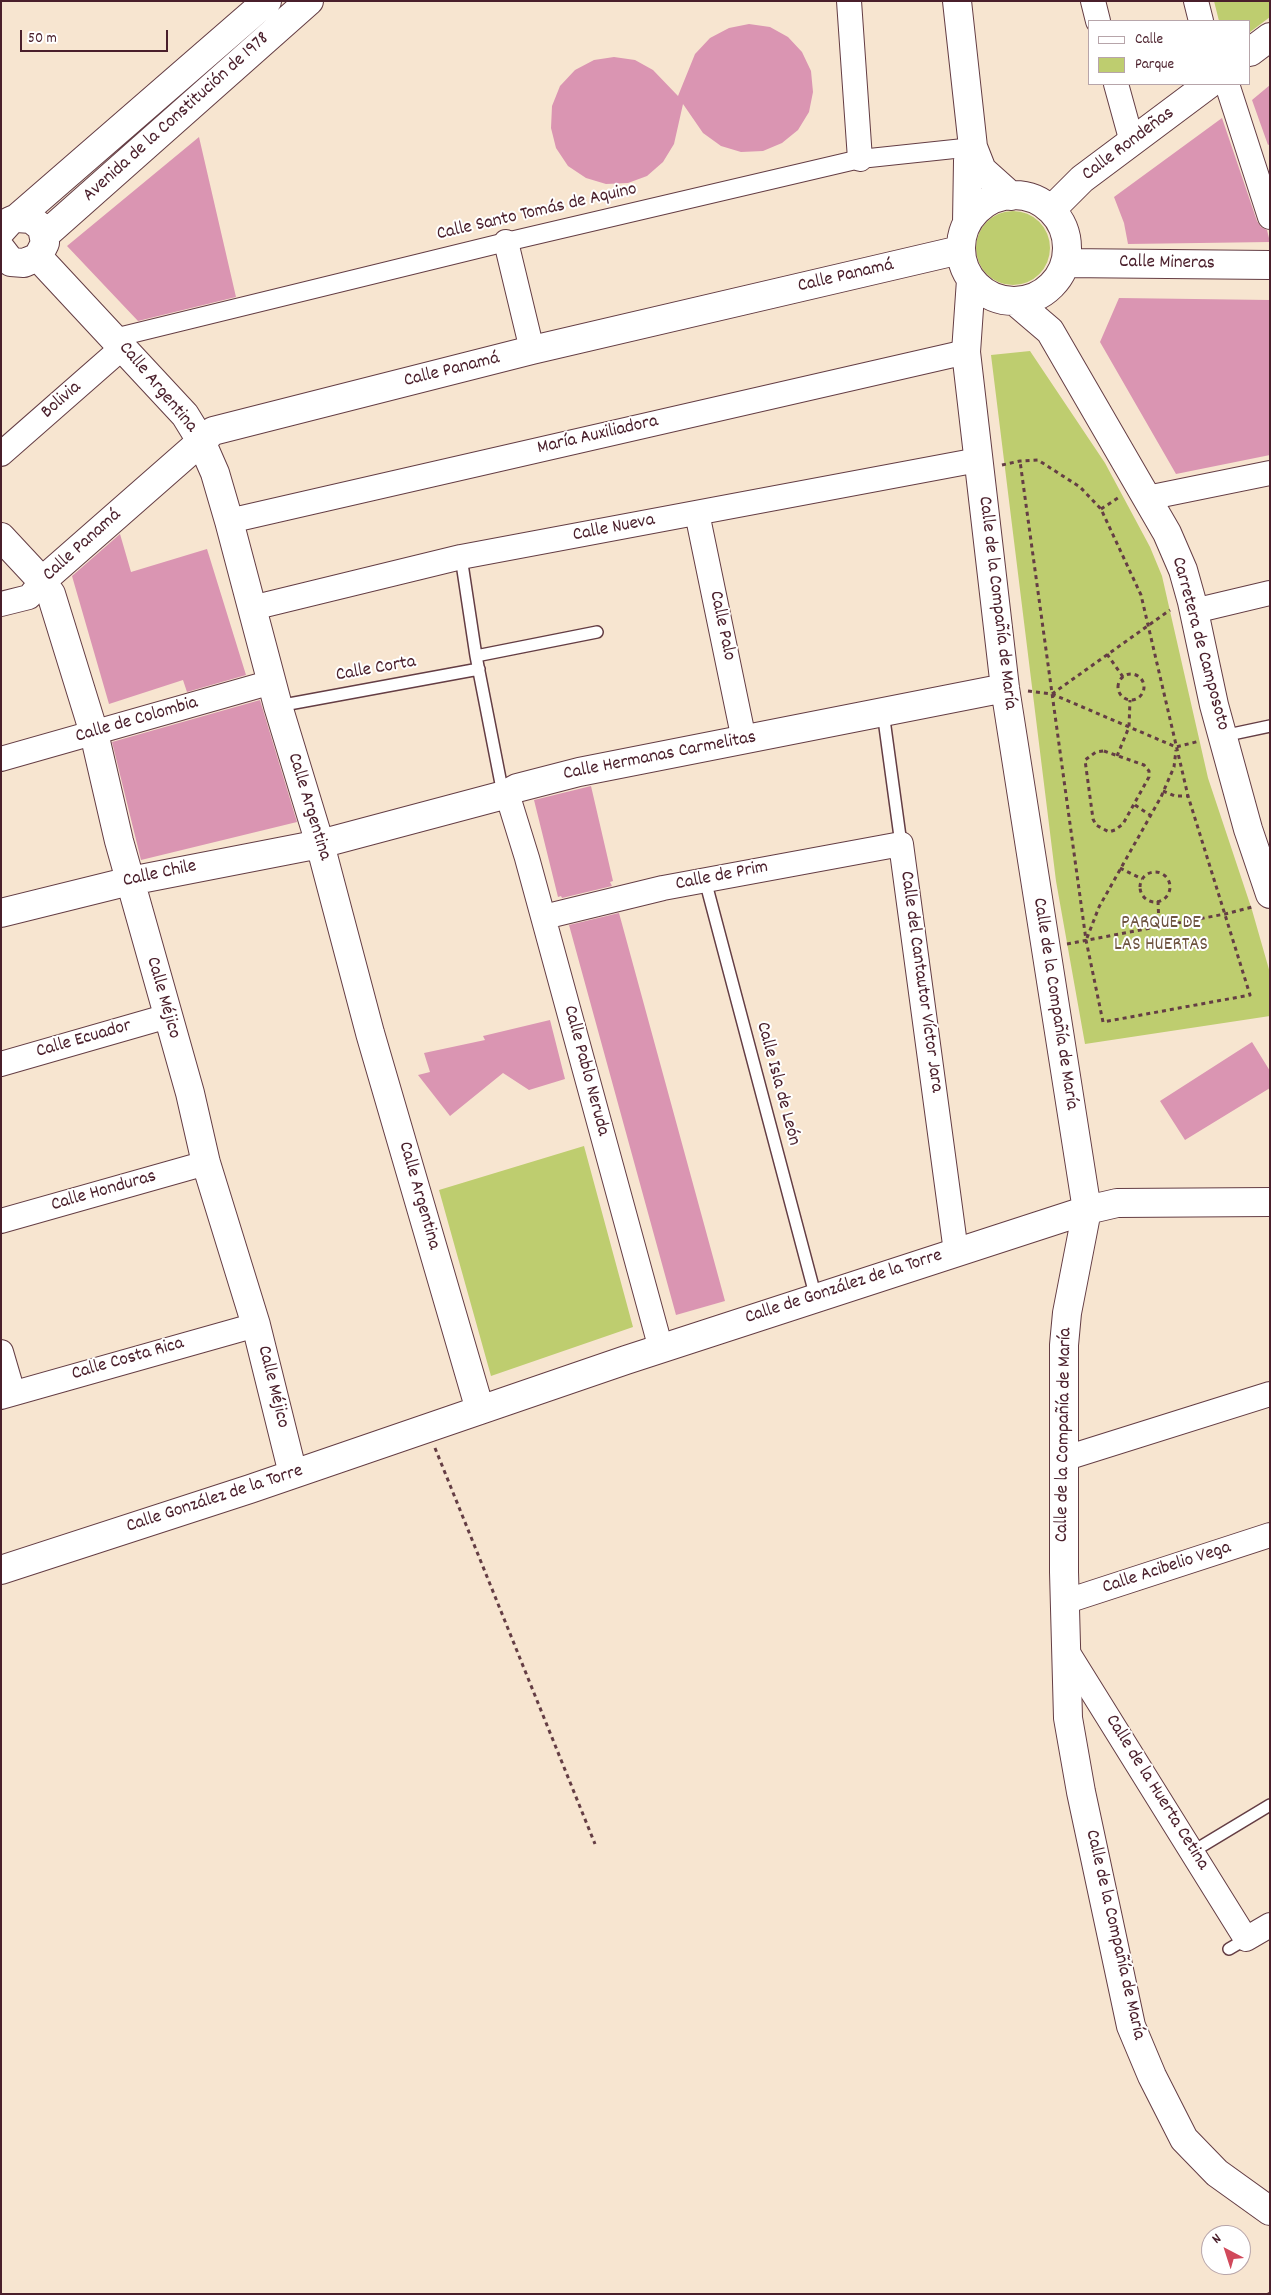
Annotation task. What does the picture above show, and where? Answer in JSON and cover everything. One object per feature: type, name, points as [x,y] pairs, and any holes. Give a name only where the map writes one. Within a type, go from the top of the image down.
[{"type":"street","name":"Avenida de la Constitución de 1978","points":[[9,225],[267,1]]},
{"type":"street","name":"Avenida de la Constitución de 1978","points":[[42,246],[309,1]]},
{"type":"street","points":[[849,1],[860,158]]},
{"type":"street","points":[[957,1],[973,147],[982,170],[1011,196]]},
{"type":"street","points":[[1093,1],[1098,20]]},
{"type":"street","points":[[1196,1],[1201,20]]},
{"type":"street","points":[[1251,51],[1270,37]]},
{"type":"street","points":[[1116,85],[1132,142]]},
{"type":"street","name":"Calle Rondeñas","points":[[1051,210],[1082,179],[1209,85]]},
{"type":"street","points":[[1227,85],[1270,217]]},
{"type":"street","points":[[967,223],[968,161],[973,147]]},
{"type":"street","name":"Calle Santo Tomás de Aquino","points":[[119,343],[506,242],[860,158],[973,147]]},
{"type":"street","points":[[1003,196],[1020,196],[1037,200],[1051,210],[1060,222],[1066,235],[1067,249],[1065,264],[1058,278],[1047,290],[1032,298],[1016,302],[998,299],[984,292],[971,280],[964,266],[960,250],[962,236],[967,223],[976,212],[987,203],[1003,196]]},
{"type":"street","name":"Calle Argentina","points":[[9,225],[31,219],[38,223],[42,246],[119,343],[185,415],[201,441],[215,473],[230,521],[275,694],[320,844],[370,1033],[480,1410]]},
{"type":"street","points":[[506,242],[532,350]]},
{"type":"street","points":[[5,260],[24,263],[42,246]]},
{"type":"street","name":"Calle Panamá","points":[[1,604],[29,597],[42,581],[213,431],[532,350],[960,250]]},
{"type":"street","name":"Calle Mineras","points":[[1065,264],[1270,266]]},
{"type":"street","name":"Calle de la Compañía de María","points":[[971,280],[966,352],[1006,688],[1087,1210],[1064,1329],[1064,1602],[1070,1729],[1081,1792],[1131,2026],[1152,2076],[1184,2139],[1217,2173],[1270,2211]]},
{"type":"street","name":"Carretera de Camposoto","points":[[1047,290],[1046,317],[1050,331],[1167,533],[1183,570],[1265,899]]},
{"type":"street","name":"Carretera de Camposoto","points":[[1016,302],[1050,331]]},
{"type":"street","name":"Bolivia","points":[[1,454],[119,343]]},
{"type":"street","name":"María Auxiliadora","points":[[230,521],[966,352]]},
{"type":"street","name":"Calle Nueva","points":[[252,608],[462,557],[698,513],[979,466]]},
{"type":"street","points":[[1147,498],[1270,473]]},
{"type":"street","name":"Calle Palo","points":[[698,513],[744,740]]},
{"type":"street","name":"Calle Méjico","points":[[1,537],[42,581],[51,594],[94,734],[130,881],[190,1093],[206,1163],[256,1325],[294,1474]]},
{"type":"street","points":[[1193,607],[1270,593]]},
{"type":"street","name":"Calle Hermanas Carmelitas","points":[[320,844],[504,795],[517,788],[579,772],[1006,688]]},
{"type":"street","name":"Calle de Colombia","points":[[1,759],[94,734],[275,694]]},
{"type":"street","name":"Calle Pablo Neruda","points":[[504,795],[510,803],[544,917],[661,1349]]},
{"type":"street","name":"Calle Chile","points":[[1,913],[130,881],[320,844]]},
{"type":"street","name":"Calle de Prim","points":[[544,917],[704,880],[902,844]]},
{"type":"street","name":"Calle del Cantautor Víctor Jara","points":[[902,844],[956,1252]]},
{"type":"street","name":"Calle Ecuador","points":[[1,1064],[168,1016]]},
{"type":"street","name":"Calle Honduras","points":[[1,1221],[206,1163]]},
{"type":"street","name":"Calle de González de la Torre","points":[[427,1428],[661,1349],[1087,1210],[1117,1203],[1270,1202]]},
{"type":"street","name":"Calle Costa Rica","points":[[7,1395],[256,1325]]},
{"type":"street","points":[[1,1352],[7,1395]]},
{"type":"street","points":[[1063,1459],[1270,1394]]},
{"type":"street","name":"Calle González de la Torre","points":[[1,1570],[294,1474],[427,1428]]},
{"type":"street","name":"Calle Acibelio Vega","points":[[1064,1602],[1270,1535]]},
{"type":"street","name":"Calle de la Huerta Cetina","points":[[1065,1648],[1192,1852],[1238,1944],[1270,1925]]},
{"type":"street","points":[[1070,1729],[1083,1717],[1105,1712]]},
{"type":"lane","points":[[462,557],[476,656],[504,795]]},
{"type":"lane","points":[[476,656],[597,632]]},
{"type":"lane","name":"Calle Corta","points":[[275,694],[479,669]]},
{"type":"lane","name":"Calle del Cantautor Víctor Jara","points":[[883,712],[902,844]]},
{"type":"lane","points":[[1223,736],[1270,726]]},
{"type":"lane","name":"Calle Isla de León","points":[[704,880],[816,1298]]},
{"type":"lane","points":[[1192,1852],[1270,1805]]},
{"type":"path","points":[[979,466],[1020,461],[1038,460],[1080,487],[1101,509],[1141,595],[1188,796],[1250,995],[1103,1022],[1086,940],[1020,461]]},
{"type":"path","points":[[1052,694],[1175,607],[1193,607]]},
{"type":"path","points":[[1107,654],[1123,677]]},
{"type":"path","points":[[1135,674],[1144,683],[1141,695],[1130,700],[1120,693],[1119,684],[1123,677],[1135,674]]},
{"type":"path","points":[[1006,688],[1052,694],[1176,747]]},
{"type":"path","points":[[1117,756],[1129,727],[1130,700]]},
{"type":"path","points":[[1086,940],[1098,908],[1163,791],[1174,767],[1176,747]]},
{"type":"path","points":[[1104,751],[1117,756],[1144,765],[1149,771],[1149,777],[1123,824],[1109,832],[1102,830],[1093,818],[1085,760],[1096,752],[1104,751]]},
{"type":"path","points":[[1163,791],[1175,796],[1188,796]]},
{"type":"path","points":[[1135,804],[1150,815]]},
{"type":"path","points":[[1120,868],[1142,879]]},
{"type":"path","points":[[1159,872],[1169,882],[1169,892],[1162,900],[1158,901],[1148,900],[1141,893],[1142,879],[1149,873],[1159,872]]},
{"type":"path","points":[[1045,948],[1224,914],[1265,899]]},
{"type":"path","points":[[1158,901],[1159,925]]},
{"type":"path","points":[[427,1428],[595,1844]]},
{"type":"green space","points":[[1214,1],[1270,1],[1270,17],[1251,31],[1251,20],[1219,20]]},
{"type":"green space","points":[[1013,211],[1034,217],[1044,227],[1050,248],[1044,269],[1034,279],[1013,285],[992,279],[982,269],[976,248],[982,227],[992,217]]},
{"type":"green space","name":"PARQUE DE LAS HUERTAS","points":[[1030,351],[1105,463],[1150,547],[1162,576],[1208,778],[1252,910],[1270,973],[1270,1016],[1085,1044],[1056,881],[991,355]]},
{"type":"green space","points":[[584,1146],[633,1327],[491,1376],[439,1190]]},
{"type":"building","points":[[749,24],[770,27],[788,37],[802,52],[811,71],[813,92],[809,112],[798,130],[782,143],[763,151],[741,152],[721,146],[703,133],[683,104],[674,144],[663,162],[647,176],[628,183],[606,184],[586,178],[568,166],[556,148],[551,128],[552,106],[560,86],[575,70],[594,60],[614,57],[635,60],[653,70],[678,96],[695,54],[710,38],[729,28]]},
{"type":"building","points":[[1270,85],[1270,144],[1268,145],[1252,100]]},
{"type":"building","points":[[1222,118],[1257,221],[1261,227],[1267,230],[1270,242],[1128,244],[1124,223],[1114,197]]},
{"type":"building","points":[[199,137],[236,297],[138,321],[67,246]]},
{"type":"building","points":[[1119,298],[1270,300],[1270,455],[1176,474],[1100,342]]},
{"type":"building","points":[[120,534],[131,572],[207,549],[246,675],[187,692],[183,680],[109,704],[72,576]]},
{"type":"building","points":[[260,700],[297,822],[141,860],[112,742]]},
{"type":"building","points":[[591,786],[613,881],[610,882],[612,886],[562,898],[561,896],[558,897],[534,800]]},
{"type":"building","points":[[619,913],[725,1301],[676,1315],[569,925]]},
{"type":"building","points":[[550,1020],[565,1079],[529,1090],[503,1073],[450,1116],[418,1075],[430,1072],[424,1053],[485,1040],[483,1036]]},
{"type":"building","points":[[1252,1042],[1270,1071],[1270,1088],[1185,1140],[1160,1101]]}]
